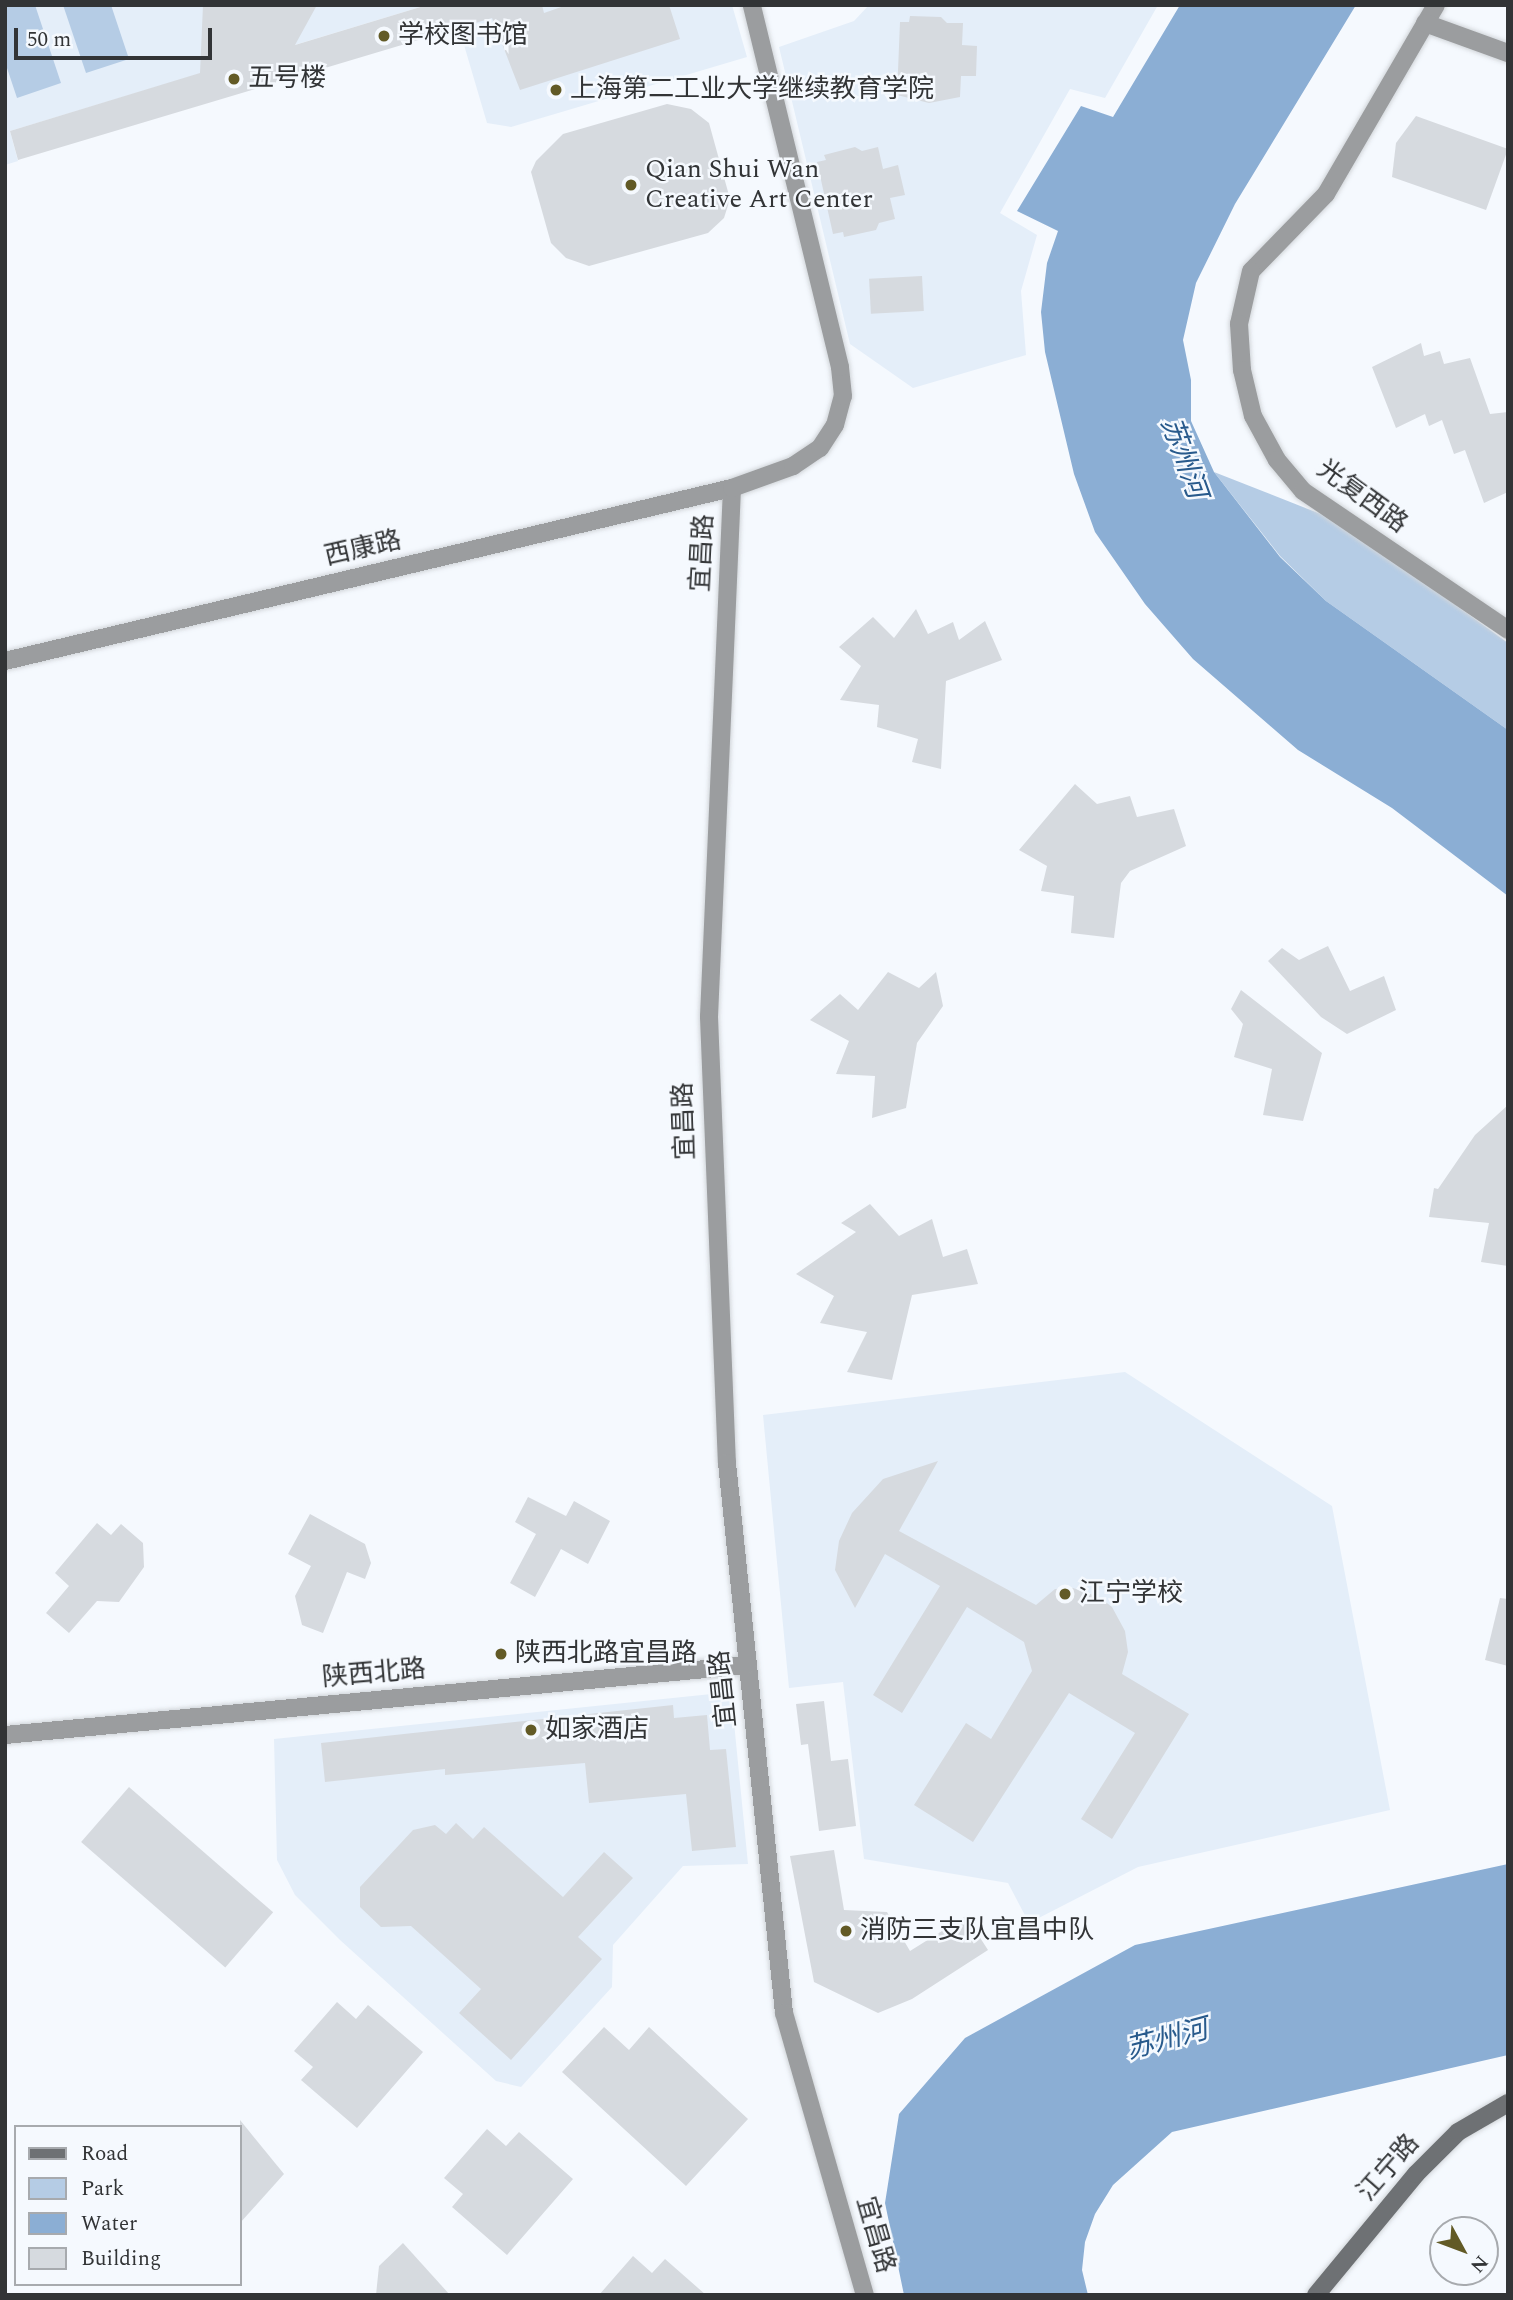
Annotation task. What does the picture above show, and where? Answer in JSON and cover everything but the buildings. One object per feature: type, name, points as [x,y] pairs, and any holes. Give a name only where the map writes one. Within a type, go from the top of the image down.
[{"type":"main road","name":"江宁路","points":[[1316,2295],[1458,2132],[1508,2104]]},
{"type":"street","name":"宜昌路","points":[[752,5],[824,294],[843,396],[835,425],[820,448],[793,466],[732,488],[709,1017],[727,1463],[785,2013],[865,2295]]},
{"type":"street","name":"光复西路","points":[[1436,5],[1326,194],[1251,271],[1239,324],[1242,370],[1253,416],[1277,460],[1303,491],[1508,630]]},
{"type":"street","points":[[1425,23],[1508,53]]},
{"type":"street","name":"西康路","points":[[5,661],[732,488]]},
{"type":"street","name":"陕西北路","points":[[5,1735],[748,1665]]},
{"type":"shaded area","points":[[5,5],[427,5],[10,131],[18,161],[5,165]]},
{"type":"shaded area","name":"上海第二工业大学继续教育学院","points":[[464,5],[732,5],[747,57],[511,127],[487,123],[459,28],[470,24]]},
{"type":"shaded area","points":[[869,5],[1158,5],[1105,98],[1070,89],[1000,213],[1037,235],[1021,291],[1026,355],[913,388],[850,344],[779,47],[854,21]]},
{"type":"shaded area","name":"江宁学校","points":[[1125,1372],[1332,1506],[1390,1810],[1138,1867],[1029,1923],[1008,1883],[864,1859],[843,1682],[789,1688],[763,1415]]},
{"type":"shaded area","points":[[731,1692],[748,1864],[683,1866],[613,1945],[612,1987],[521,2087],[496,2081],[340,1940],[295,1895],[277,1860],[274,1739]]},
{"type":"green space","points":[[5,5],[35,5],[61,83],[17,98],[5,62]]},
{"type":"green space","points":[[63,5],[111,5],[129,59],[86,73]]},
{"type":"green space","points":[[1214,472],[1341,522],[1508,643],[1508,730],[1326,601],[1280,556]]},
{"type":"water","name":"苏州河","points":[[1180,5],[1356,5],[1235,204],[1196,283],[1183,340],[1191,380],[1191,421],[1214,472],[1280,557],[1326,601],[1508,730],[1508,896],[1392,808],[1298,750],[1193,659],[1145,604],[1095,532],[1074,474],[1045,352],[1041,312],[1047,263],[1058,231],[1017,211],[1081,106],[1113,117]]},
{"type":"water","name":"苏州河","points":[[1508,1864],[1508,2055],[1172,2132],[1113,2185],[1095,2214],[1085,2242],[1082,2270],[1088,2295],[904,2295],[885,2203],[899,2114],[965,2038],[1135,1945]]},
{"type":"place","name":"学校图书馆","points":[[384,36]]},
{"type":"place","name":"五号楼","points":[[234,79]]},
{"type":"place","name":"上海第二工业大学继续教育学院","points":[[556,90]]},
{"type":"place","name":"Qian Shui Wan Creative Art Center","points":[[631,185]]},
{"type":"place","name":"江宁学校","points":[[1065,1594]]},
{"type":"place","name":"陕西北路宜昌路","points":[[501,1654]]},
{"type":"place","name":"如家酒店","points":[[531,1730]]},
{"type":"place","name":"消防三支队宜昌中队","points":[[846,1931]]}]
